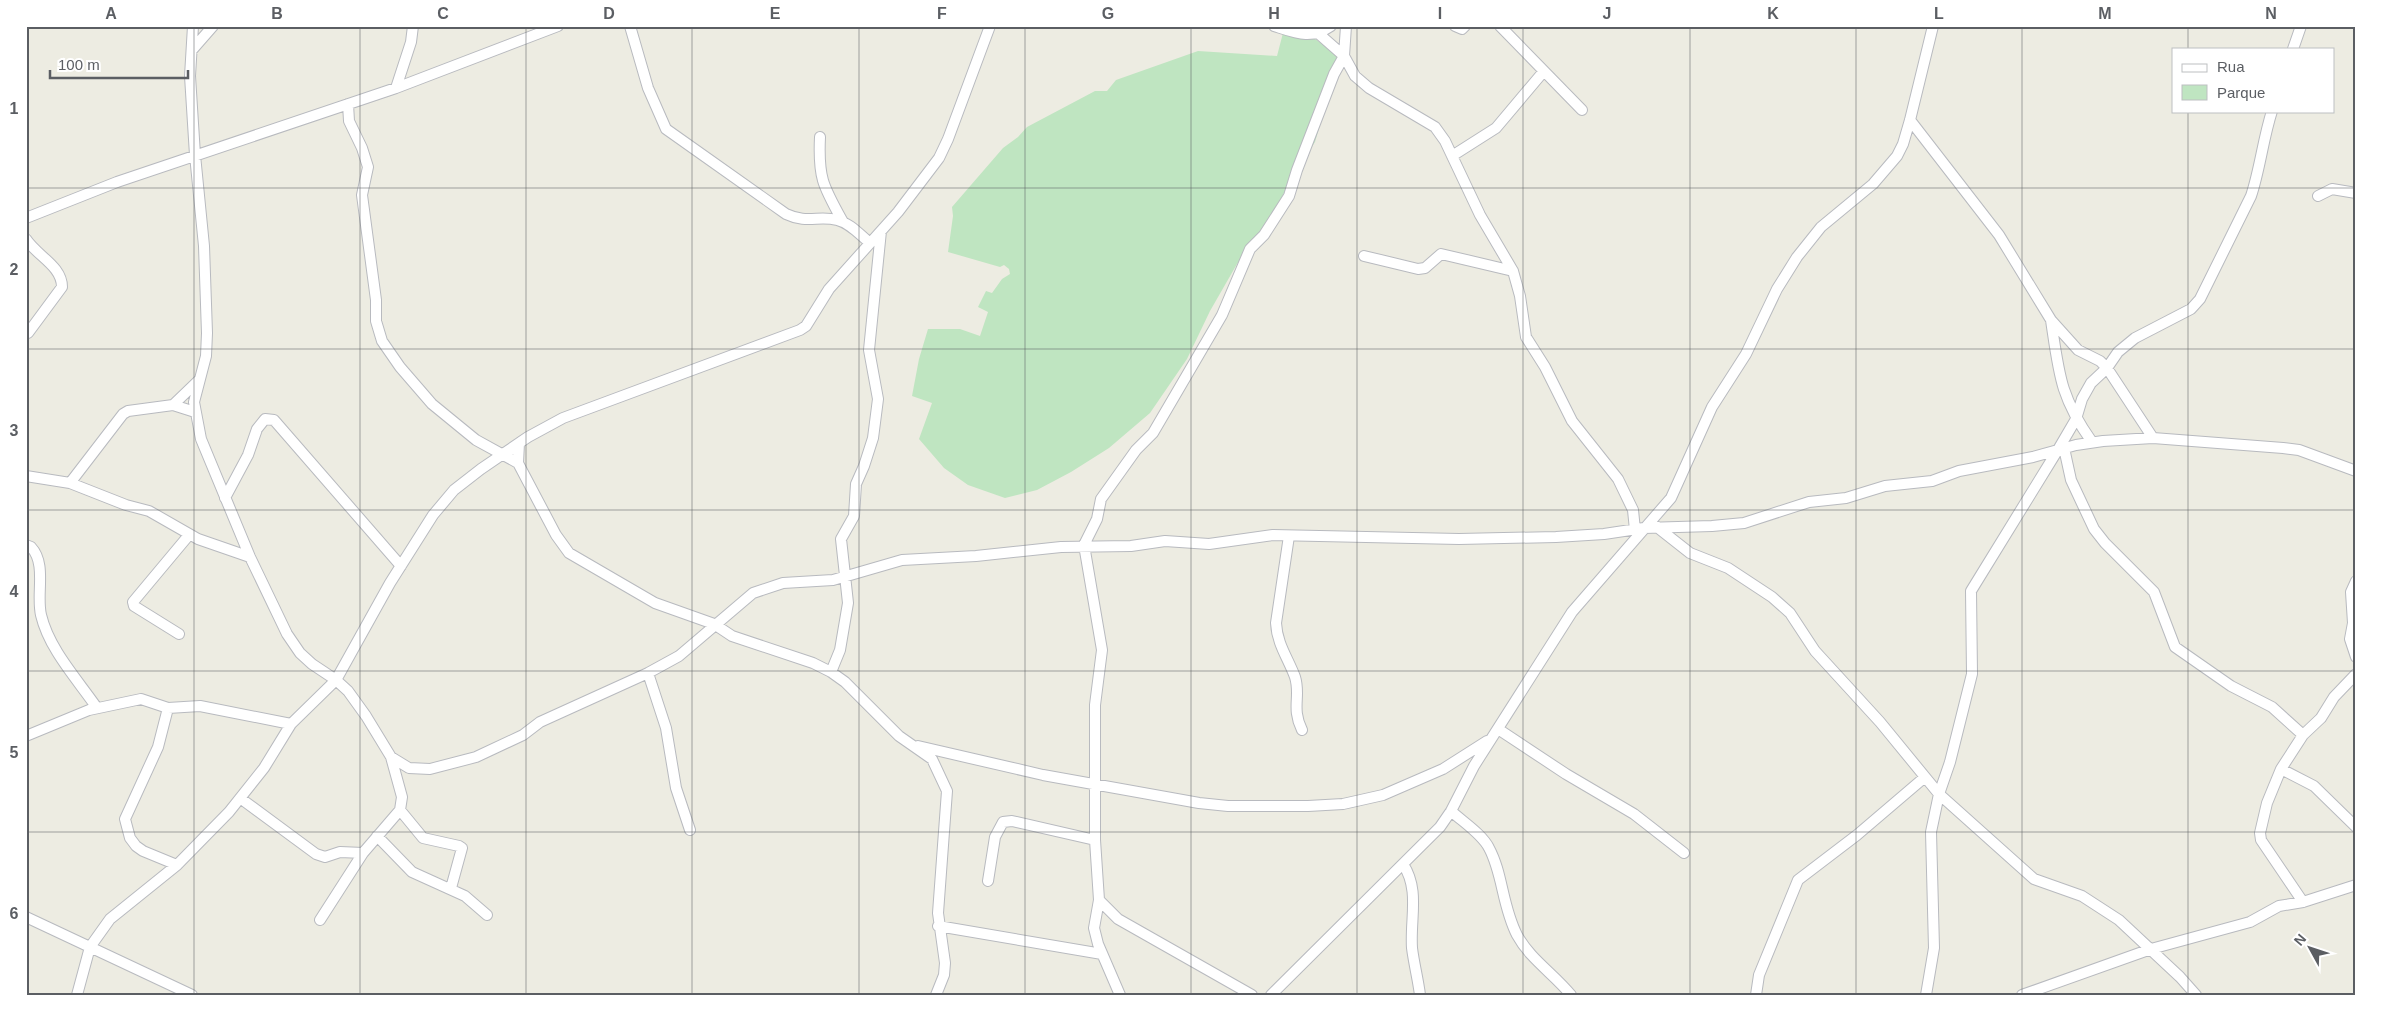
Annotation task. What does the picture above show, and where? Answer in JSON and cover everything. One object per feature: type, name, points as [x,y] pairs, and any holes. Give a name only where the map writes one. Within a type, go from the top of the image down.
[{"type":"street","points":[[193,26],[190,76],[195,155],[204,246],[208,333],[206,356],[194,402],[200,439],[250,557],[287,634],[300,653],[348,691],[366,716],[391,757],[402,796],[400,810],[363,853],[320,920]]},
{"type":"street","points":[[192,50],[213,26]]},
{"type":"street","points":[[396,88],[411,42],[413,26]]},
{"type":"street","points":[[26,218],[92,191],[396,88],[558,26]]},
{"type":"street","points":[[630,26],[648,88],[666,129],[786,214],[809,220],[835,219],[843,222],[870,243]]},
{"type":"street","points":[[78,995],[90,947],[110,919],[123,907],[152,888],[177,865],[240,798],[264,768],[291,724],[336,680],[400,566],[434,514],[454,490],[519,443],[572,415],[800,330],[806,326],[829,289],[881,231],[939,158],[990,26]]},
{"type":"street","points":[[1274,26],[1303,34],[1319,34],[1330,26]]},
{"type":"street","points":[[1120,995],[1102,954],[1094,928],[1099,900],[1095,840],[1097,784],[1095,705],[1102,650],[1084,545],[1097,519],[1101,499],[1136,450],[1153,433],[1222,315],[1250,250],[1264,236],[1290,196],[1296,170],[1334,74],[1344,56],[1346,26]]},
{"type":"street","points":[[1455,26],[1462,29],[1465,26]]},
{"type":"street","points":[[1500,26],[1582,110]]},
{"type":"street","points":[[1271,995],[1440,827],[1451,811],[1465,781],[1572,612],[1640,528],[1671,498],[1712,407],[1746,354],[1777,289],[1797,257],[1821,227],[1873,184],[1886,170],[1904,144],[1933,26]]},
{"type":"street","points":[[2292,48],[2301,26]]},
{"type":"street","points":[[1319,34],[1344,56],[1355,76],[1369,88],[1435,127],[1445,141],[1480,215],[1513,271],[1519,291],[1526,336],[1544,366],[1572,421],[1618,479],[1640,528]]},
{"type":"street","points":[[1452,156],[1496,128],[1544,71]]},
{"type":"street","points":[[348,104],[349,121],[362,148],[368,167],[362,195],[376,300],[376,321],[382,341],[400,367],[432,404],[476,440],[501,456],[518,463]]},
{"type":"street","points":[[1926,995],[1934,948],[1931,832],[1939,794],[1950,762],[1972,674],[1971,591],[2062,448],[2076,419],[2082,399],[2091,383],[2118,352],[2135,338],[2191,309],[2200,299],[2251,196],[2272,112]]},
{"type":"street","points":[[1910,120],[1999,235],[2051,320],[2078,350],[2100,360],[2142,418],[2153,438]]},
{"type":"street","points":[[820,137],[819,166],[822,181],[843,222]]},
{"type":"street","points":[[2318,196],[2332,189],[2356,194]]},
{"type":"street","points":[[831,672],[840,650],[846,618],[846,577],[841,539],[854,516],[856,484],[873,438],[878,399],[869,350],[881,231]]},
{"type":"street","points":[[26,239],[32,248],[56,270],[62,282],[59,293],[28,333]]},
{"type":"street","points":[[1364,256],[1418,269],[1425,268],[1441,254],[1513,271]]},
{"type":"street","points":[[2051,320],[2060,384],[2076,419],[2092,442]]},
{"type":"street","points":[[173,405],[200,380]]},
{"type":"street","points":[[70,483],[123,414],[128,411],[173,405],[195,412]]},
{"type":"street","points":[[225,498],[248,455],[260,424],[265,419],[274,420],[400,566]]},
{"type":"street","points":[[391,757],[409,768],[436,768],[476,757],[523,735],[540,722],[648,673],[679,656],[745,598],[765,588],[799,581],[832,580],[884,563],[902,560],[976,556],[1084,545],[1120,547],[1165,541],[1209,544],[1266,536],[1443,540],[1563,537],[1640,528],[1699,527],[1744,523],[1809,502],[1846,498],[1885,486],[1932,481],[1960,471],[2032,457],[2062,448],[2092,442],[2153,438],[2299,450],[2356,472]]},
{"type":"street","points":[[519,443],[518,463],[552,527],[569,553],[655,603],[714,624],[732,636],[813,663],[831,672],[845,682],[899,736],[932,759],[947,791],[938,926],[945,963],[944,976],[936,995]]},
{"type":"street","points":[[2062,448],[2071,480],[2094,529],[2105,543],[2154,592],[2175,646],[2231,686],[2272,707],[2303,735]]},
{"type":"street","points":[[26,476],[70,483],[126,505],[149,511],[189,535],[250,557]]},
{"type":"street","points":[[1657,527],[1690,553],[1728,568],[1755,585],[1790,614],[1815,652],[1880,722],[1939,794],[2034,879],[2082,896],[2106,910],[2151,948],[2196,995]]},
{"type":"street","points":[[179,634],[134,606],[133,602],[189,535]]},
{"type":"street","points":[[1289,536],[1276,623],[1281,650],[1294,677],[1295,711],[1302,730]]},
{"type":"street","points":[[26,545],[31,547],[38,558],[41,614],[48,635],[97,708]]},
{"type":"street","points":[[2356,581],[2351,592],[2352,623],[2350,639],[2356,657]]},
{"type":"street","points":[[648,673],[666,728],[676,788],[690,830]]},
{"type":"street","points":[[2303,902],[2261,840],[2260,833],[2270,793],[2281,769],[2303,735],[2320,718],[2334,697],[2356,674]]},
{"type":"street","points":[[26,736],[97,708],[141,699],[168,708],[200,706],[291,724]]},
{"type":"street","points":[[168,708],[158,746],[125,819],[130,838],[136,846],[143,851],[177,865]]},
{"type":"street","points":[[914,745],[1043,775],[1199,804],[1228,806],[1343,804],[1383,795],[1419,781],[1469,754],[1496,732]]},
{"type":"street","points":[[1496,732],[1626,809],[1684,853]]},
{"type":"street","points":[[398,783],[409,768]]},
{"type":"street","points":[[2281,769],[2314,786],[2356,826]]},
{"type":"street","points":[[1756,995],[1759,975],[1798,880],[1857,835],[1925,777]]},
{"type":"street","points":[[240,798],[316,854],[325,857],[340,852],[363,853]]},
{"type":"street","points":[[400,810],[423,838],[462,848],[451,888]]},
{"type":"street","points":[[1451,811],[1489,846],[1506,909],[1518,937],[1529,952],[1570,995]]},
{"type":"street","points":[[988,881],[995,837],[1003,822],[1012,821],[1095,840]]},
{"type":"street","points":[[377,836],[418,876],[451,888],[471,900],[488,915]]},
{"type":"street","points":[[1403,864],[1412,881],[1414,901],[1411,924],[1420,995]]},
{"type":"street","points":[[2022,995],[2151,948],[2250,922],[2279,906],[2303,902],[2356,885]]},
{"type":"street","points":[[1099,900],[1118,919],[1252,995]]},
{"type":"street","points":[[26,917],[192,995]]},
{"type":"street","points":[[938,926],[1102,954]]},
{"type":"green space","points":[[1283,33],[1312,37],[1340,56],[1315,142],[1292,177],[1271,219],[1237,264],[1210,311],[1187,359],[1150,413],[1109,448],[1071,472],[1037,490],[1005,498],[968,485],[944,468],[919,439],[932,403],[912,396],[919,359],[928,329],[960,329],[980,336],[988,312],[978,307],[986,291],[992,293],[1002,279],[1010,274],[1009,269],[1004,265],[1000,267],[948,252],[953,216],[952,207],[1003,148],[1018,137],[1027,127],[1095,91],[1107,91],[1116,80],[1198,51],[1277,56]]}]
